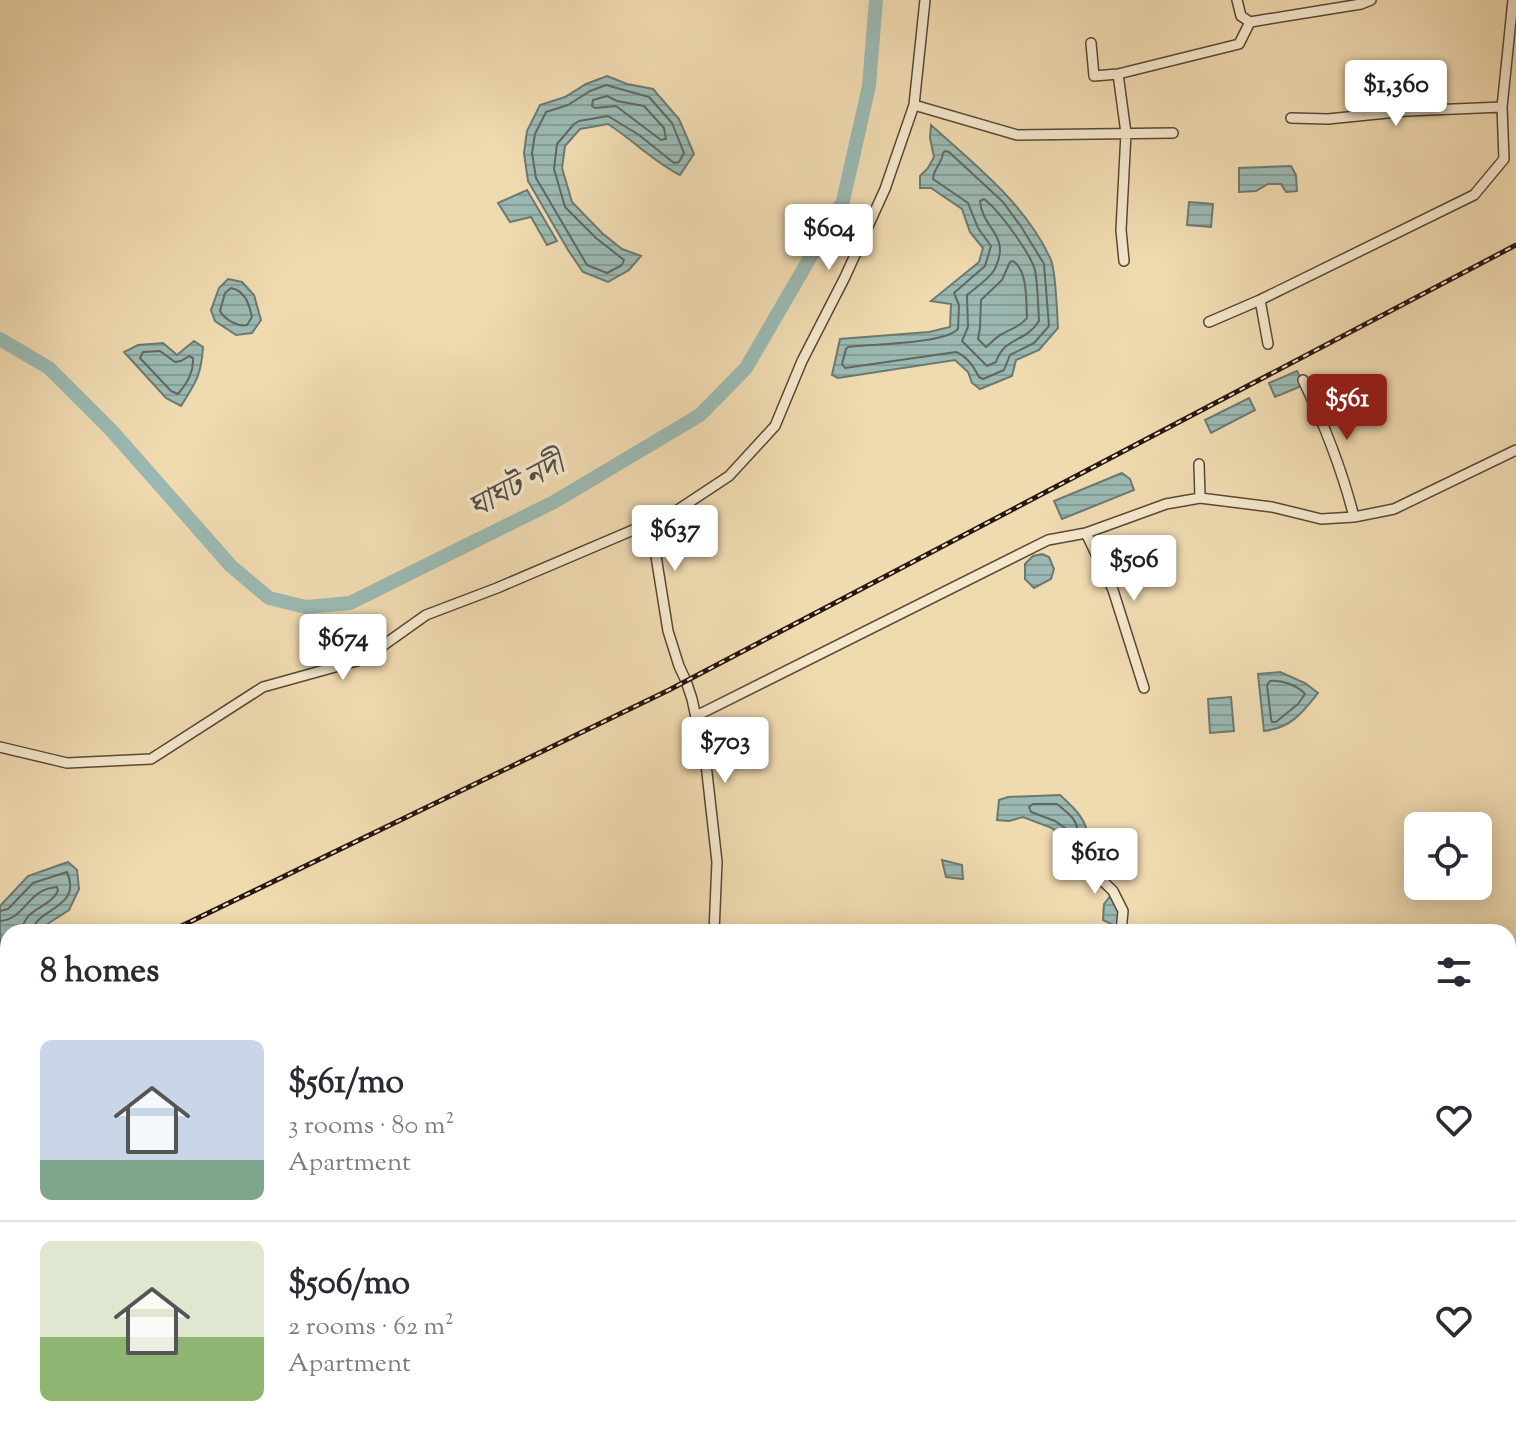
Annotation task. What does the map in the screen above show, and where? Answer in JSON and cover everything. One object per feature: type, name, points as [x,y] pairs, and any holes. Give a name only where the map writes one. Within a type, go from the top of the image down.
[{"type":"street","points":[[0,747],[67,763],[151,759],[263,687],[364,659],[426,615],[673,513],[729,476],[775,426],[802,361],[885,189],[914,105],[925,0]]},
{"type":"street","points":[[1237,0],[1241,16],[1250,22],[1371,0]]},
{"type":"street","points":[[1209,322],[1474,195],[1504,159],[1502,107],[1513,0]]},
{"type":"street","points":[[1091,43],[1094,76],[1118,74],[1239,44],[1250,22]]},
{"type":"street","points":[[1118,74],[1126,133],[1121,230],[1124,261]]},
{"type":"street","points":[[914,105],[1017,135],[1173,133]]},
{"type":"street","points":[[1291,118],[1328,119],[1407,111],[1502,107]]},
{"type":"street","points":[[1260,300],[1268,344]]},
{"type":"street","points":[[1303,380],[1344,478],[1354,517]]},
{"type":"street","points":[[696,716],[1048,540],[1086,533],[1166,504],[1200,498],[1272,507],[1321,519],[1354,517],[1394,509],[1516,450]]},
{"type":"street","points":[[1199,464],[1200,498]]},
{"type":"street","points":[[673,513],[655,550],[668,631],[686,681],[706,764],[716,842],[714,924]]},
{"type":"street","points":[[1086,533],[1113,590],[1144,688]]},
{"type":"street","points":[[1079,858],[1113,891],[1123,911],[1122,924]]},
{"type":"water","points":[[607,76],[653,89],[679,119],[694,154],[680,175],[608,124],[580,129],[565,146],[562,168],[572,202],[622,249],[641,256],[629,270],[608,282],[583,272],[568,250],[528,181],[524,153],[527,131],[540,105],[565,97]]},
{"type":"water","points":[[931,125],[998,186],[1040,240],[1053,266],[1058,328],[1039,350],[1016,360],[1012,376],[980,389],[955,360],[838,378],[832,375],[840,339],[929,332],[950,327],[951,304],[931,301],[979,262],[983,248],[970,232],[962,209],[931,188],[920,188],[920,176],[934,157]]},
{"type":"water","points":[[1291,166],[1296,175],[1297,191],[1286,192],[1281,184],[1268,184],[1256,191],[1239,192],[1239,168]]},
{"type":"water","points":[[527,190],[557,241],[547,245],[531,217],[510,222],[498,203]]},
{"type":"water","points":[[1189,202],[1213,204],[1211,227],[1187,225]]},
{"type":"water","points":[[228,279],[242,282],[254,295],[261,320],[252,333],[236,335],[215,321],[211,310],[219,288]]},
{"type":"water","points":[[194,341],[203,347],[201,365],[181,406],[166,398],[124,352],[138,345],[163,343],[177,355]]},
{"type":"water","points":[[1297,371],[1304,385],[1275,397],[1269,383]]},
{"type":"water","points":[[1249,398],[1255,410],[1211,433],[1205,420]]},
{"type":"water","points":[[1122,473],[1130,479],[1134,490],[1062,519],[1054,501]]},
{"type":"water","points":[[1042,554],[1049,557],[1054,569],[1051,579],[1034,588],[1025,579],[1025,564],[1033,556]]},
{"type":"water","points":[[1280,672],[1305,683],[1318,693],[1289,723],[1264,731],[1258,674]]},
{"type":"water","points":[[1231,697],[1234,731],[1210,733],[1208,699]]},
{"type":"water","points":[[1060,795],[1082,819],[1088,838],[1065,839],[1052,828],[1023,817],[997,820],[999,800]]},
{"type":"water","points":[[942,860],[962,865],[963,879],[946,877]]},
{"type":"water","points":[[68,862],[77,870],[79,889],[69,910],[47,924],[0,924],[0,906],[28,876]]},
{"type":"water","points":[[1111,895],[1121,896],[1124,917],[1119,924],[1103,920],[1104,904]]},
{"type":"waterway","name":"ঘাঘট নদী","points":[[0,339],[49,368],[112,431],[231,566],[269,598],[306,607],[350,603],[554,502],[700,415],[746,368],[843,201],[869,86],[876,0]]},
{"type":"railway","points":[[186,924],[669,690],[1516,245]]}]
